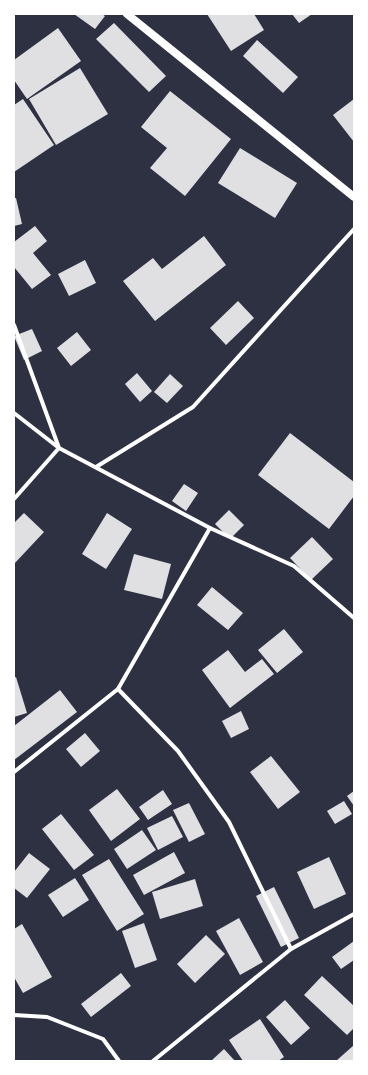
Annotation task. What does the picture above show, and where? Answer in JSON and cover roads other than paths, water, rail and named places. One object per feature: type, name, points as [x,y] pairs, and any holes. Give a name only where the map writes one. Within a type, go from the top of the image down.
[{"type":"main road","points":[[127,14],[354,197]]},
{"type":"street","points":[[96,467],[193,406],[354,229]]},
{"type":"street","points":[[14,325],[59,448]]},
{"type":"street","points":[[14,413],[59,448],[210,528],[294,566],[354,618]]},
{"type":"street","points":[[14,499],[59,448]]},
{"type":"street","points":[[14,772],[118,688],[210,528]]},
{"type":"street","points":[[118,688],[178,751],[228,822],[292,949]]},
{"type":"street","points":[[153,1061],[292,949],[354,914]]},
{"type":"street","points":[[14,1016],[47,1018],[103,1039],[119,1061]]}]
